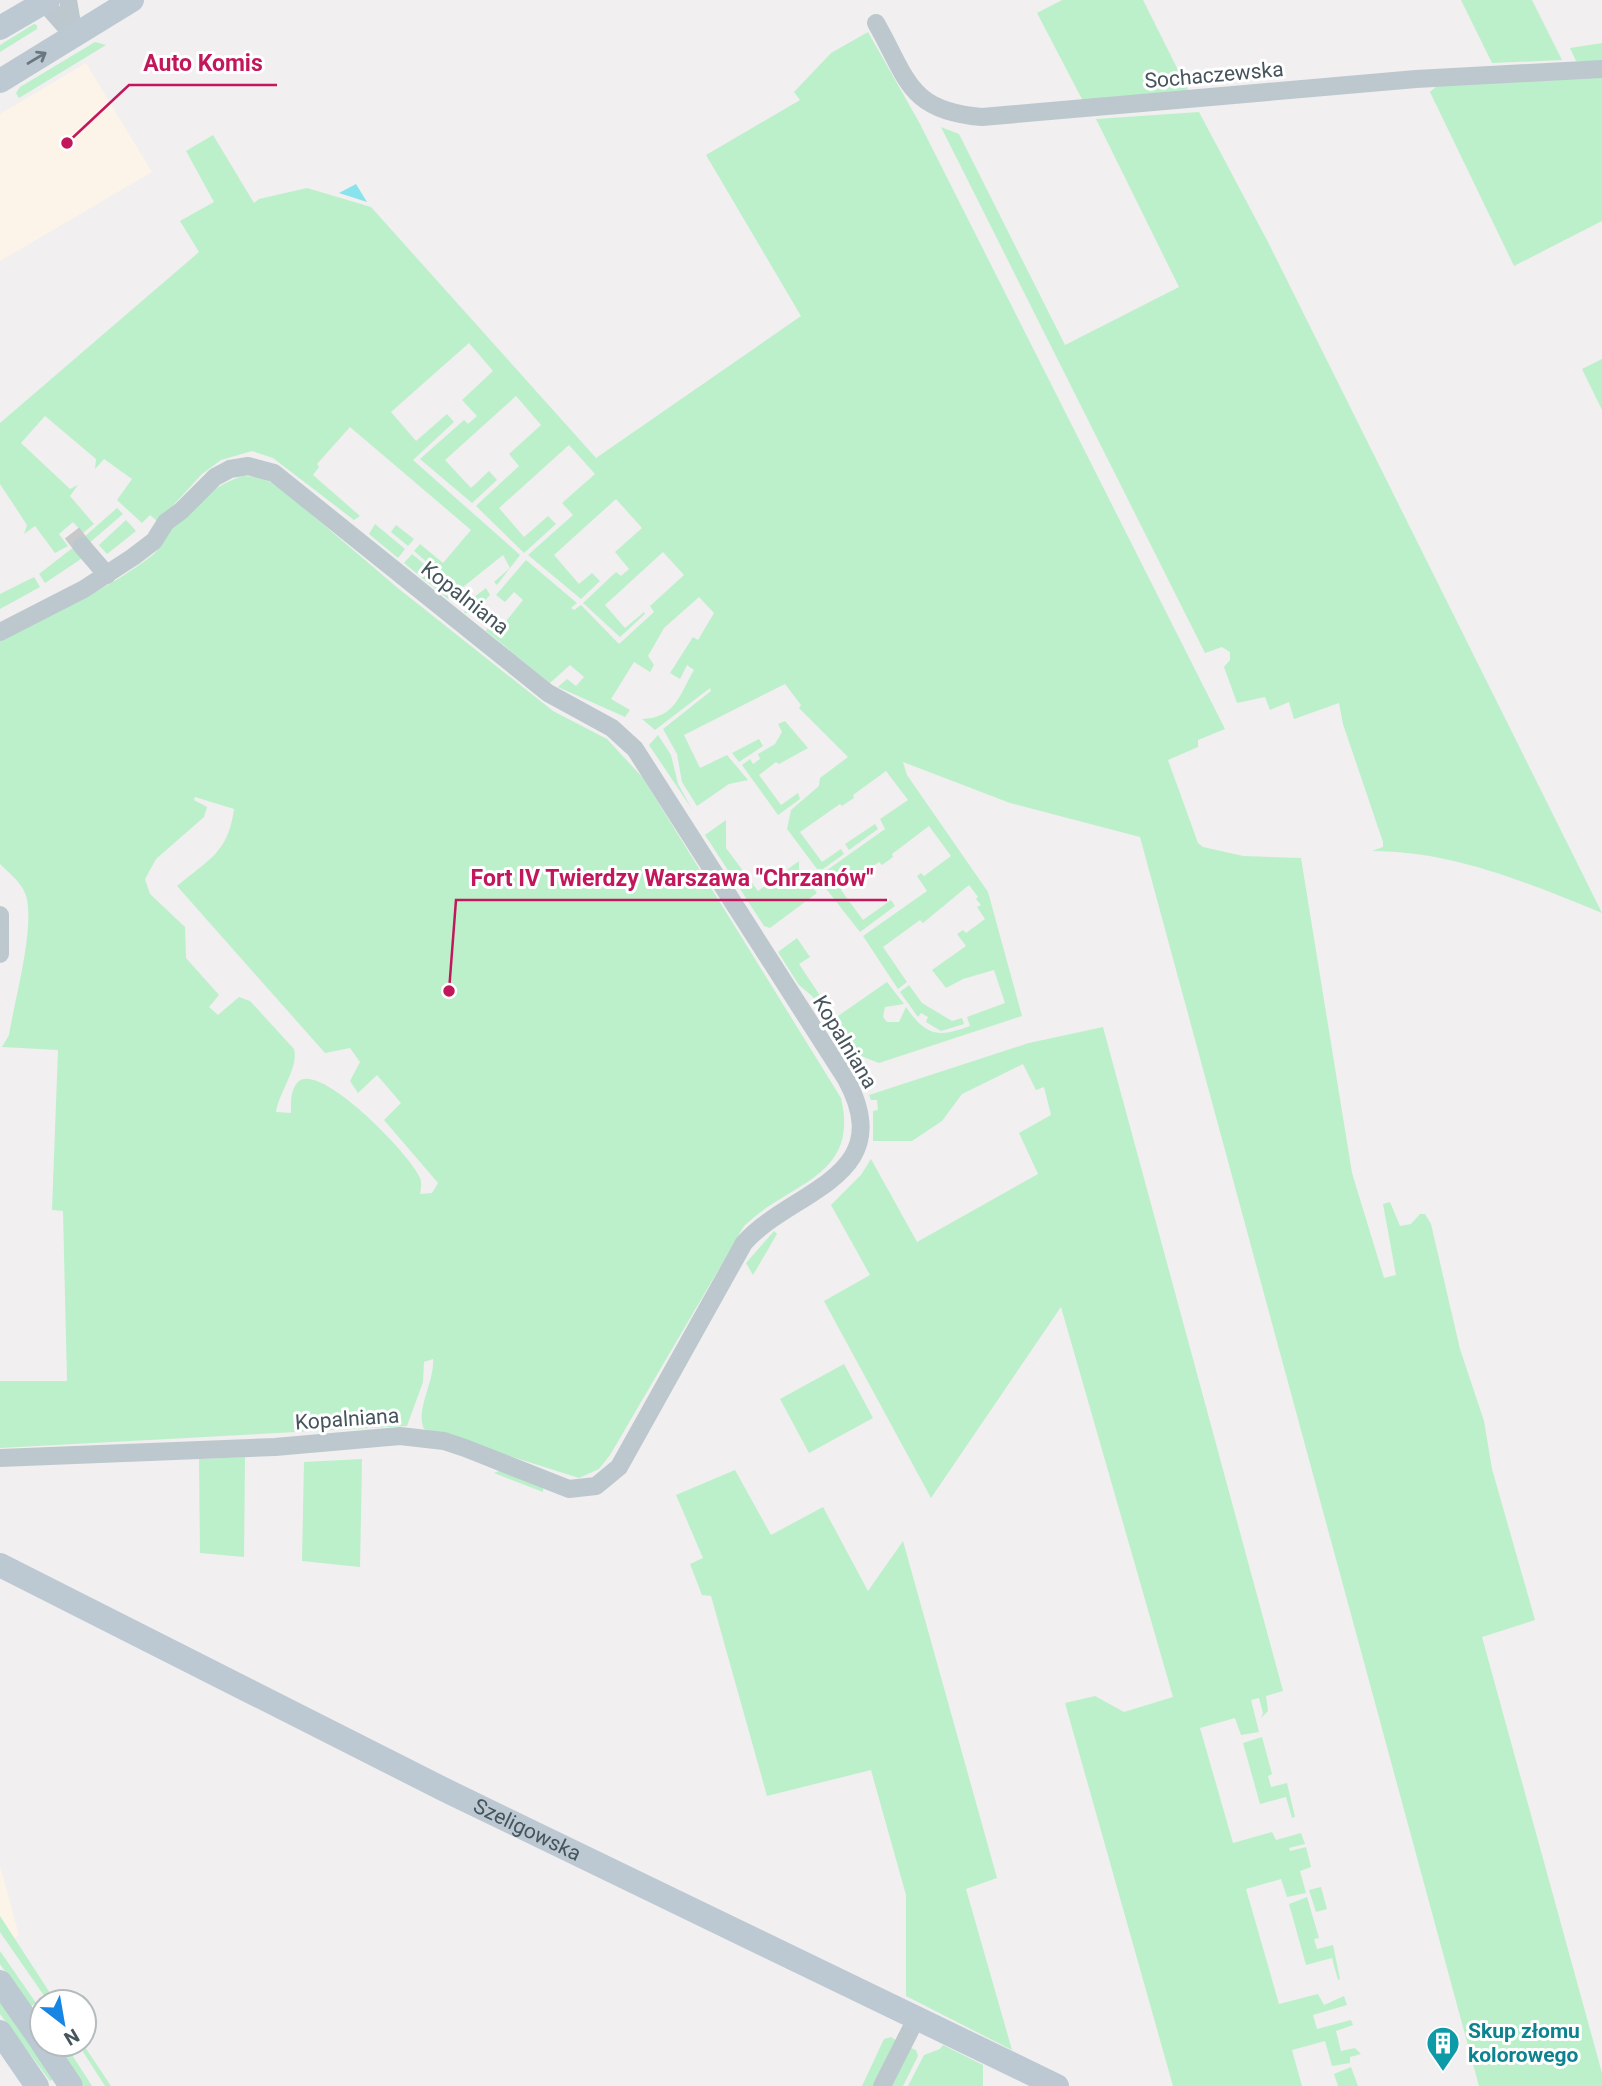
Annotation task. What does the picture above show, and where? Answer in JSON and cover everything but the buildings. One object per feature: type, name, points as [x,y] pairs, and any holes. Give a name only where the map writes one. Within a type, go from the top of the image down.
[{"type":"street","points":[[0,81],[132,0]]},
{"type":"street","points":[[0,28],[50,1],[74,36]]},
{"type":"street","name":"Sochaczewska","points":[[876,23],[914,93],[928,104],[950,113],[982,117],[1416,79],[1602,69]]},
{"type":"street","name":"Kopalniana","points":[[0,632],[107,575],[154,541],[162,533],[166,522],[215,477],[230,469],[248,466],[262,468],[282,478],[548,693],[612,728],[635,749],[846,1079],[858,1110],[858,1138],[853,1155],[838,1177],[770,1218],[744,1243],[618,1467],[596,1486],[580,1489],[560,1487],[465,1448],[409,1437],[357,1438],[275,1447],[0,1458]]},
{"type":"street","points":[[82,546],[107,575]]},
{"type":"street","points":[[0,915],[0,954]]},
{"type":"street","name":"Szeligowska","points":[[0,1565],[447,1791],[1057,2086]]},
{"type":"street","points":[[0,1982],[28,2022]]},
{"type":"street","points":[[882,2086],[917,2017]]},
{"type":"street","points":[[0,2032],[37,2086]]},
{"type":"street","points":[[53,2058],[71,2086]]},
{"type":"shaded area","points":[[86,63],[152,172],[0,261],[0,114]]},
{"type":"shaded area","points":[[0,1866],[19,1935],[14,1938],[0,1916]]},
{"type":"green space","points":[[1062,0],[1143,0],[1189,92],[1083,101],[1037,13]]},
{"type":"green space","points":[[1461,0],[1532,0],[1562,60],[1492,63]]},
{"type":"green space","points":[[34,24],[37,29],[0,52],[0,45]]},
{"type":"green space","points":[[868,32],[920,124],[1225,729],[1198,740],[1198,747],[1168,760],[1198,843],[1203,847],[1243,856],[1301,858],[1352,1173],[1384,1278],[1396,1275],[1383,1204],[1390,1202],[1400,1226],[1411,1224],[1420,1214],[1425,1214],[1431,1224],[1460,1349],[1484,1421],[1492,1469],[1535,1620],[1482,1637],[1602,2073],[1602,2086],[1479,2086],[1140,837],[1010,803],[903,762],[907,775],[988,892],[1022,1016],[879,1063],[853,1053],[851,1057],[812,996],[799,985],[778,952],[797,938],[810,957],[799,964],[835,1018],[887,982],[904,1004],[885,1007],[883,1017],[887,1022],[899,1022],[906,1007],[927,1029],[941,1033],[959,1030],[970,1026],[967,1017],[1005,1003],[994,970],[963,979],[946,988],[932,970],[966,946],[957,934],[963,930],[966,933],[985,919],[977,907],[981,905],[976,899],[978,897],[969,885],[923,923],[920,920],[883,947],[907,982],[898,989],[863,936],[927,891],[917,876],[921,873],[924,876],[951,856],[929,826],[882,865],[879,862],[841,890],[863,920],[891,900],[895,906],[860,932],[813,872],[823,873],[885,829],[880,819],[908,800],[886,771],[853,795],[854,798],[842,806],[840,804],[800,832],[822,862],[841,849],[844,854],[823,869],[817,869],[787,829],[791,810],[819,786],[820,778],[848,757],[799,708],[801,705],[785,684],[684,735],[700,768],[727,755],[748,780],[729,784],[697,806],[682,782],[677,754],[663,729],[711,691],[710,688],[655,730],[642,719],[662,715],[669,710],[680,697],[694,670],[687,665],[680,679],[670,673],[693,637],[698,640],[714,613],[699,597],[664,628],[648,656],[654,665],[650,672],[634,662],[611,699],[630,710],[625,717],[558,687],[567,679],[576,686],[584,677],[570,665],[550,683],[486,631],[493,618],[503,625],[523,600],[514,592],[505,602],[496,595],[526,560],[577,603],[571,608],[574,610],[581,605],[619,644],[654,612],[650,606],[684,575],[663,552],[605,605],[625,628],[644,612],[645,614],[620,637],[583,603],[616,572],[621,576],[629,569],[615,552],[642,528],[616,499],[554,555],[579,584],[592,573],[600,581],[581,599],[528,555],[573,515],[562,503],[595,474],[569,445],[499,508],[524,537],[548,516],[556,524],[524,553],[476,506],[519,466],[509,454],[541,425],[516,396],[445,460],[471,488],[489,471],[497,480],[472,503],[420,459],[464,420],[468,424],[477,416],[462,400],[493,371],[469,343],[391,412],[416,441],[447,414],[454,422],[413,460],[520,555],[497,585],[494,582],[510,568],[503,555],[448,599],[404,563],[412,554],[434,572],[435,569],[414,551],[420,544],[443,563],[471,530],[350,427],[317,464],[319,467],[313,475],[360,516],[354,520],[273,458],[252,451],[221,460],[202,474],[158,522],[150,515],[142,523],[117,500],[132,479],[104,459],[95,469],[96,459],[45,416],[21,443],[70,489],[78,485],[70,496],[94,524],[83,533],[73,522],[59,534],[68,546],[55,553],[35,526],[24,534],[27,525],[0,484],[0,423],[199,252],[180,221],[214,202],[186,151],[213,135],[254,203],[259,199],[307,188],[371,207],[596,458],[801,316],[706,155],[800,100],[794,92],[831,53]]},
{"type":"green space","points":[[95,42],[106,45],[19,98],[16,93],[20,87]]},
{"type":"green space","points":[[1602,43],[1602,62],[1576,61],[1570,48]]},
{"type":"green space","points":[[1602,75],[1602,221],[1514,266],[1430,92],[1439,84]]},
{"type":"green space","points":[[1199,112],[1268,242],[1602,913],[1518,880],[1461,863],[1432,856],[1372,851],[1383,847],[1383,842],[1343,724],[1339,703],[1294,719],[1289,702],[1270,710],[1265,697],[1237,703],[1224,667],[1230,660],[1230,652],[1222,647],[1205,653],[941,127],[959,134],[1065,345],[1179,287],[1096,119]]},
{"type":"green space","points":[[1602,359],[1602,410],[1582,369]]},
{"type":"green space","points":[[243,476],[259,477],[277,485],[399,589],[553,711],[607,739],[643,778],[841,1098],[844,1125],[840,1146],[831,1162],[816,1176],[744,1226],[610,1455],[599,1469],[579,1478],[424,1429],[423,1404],[433,1359],[424,1362],[423,1382],[407,1426],[0,1448],[0,1381],[67,1381],[63,1211],[52,1210],[58,1050],[2,1047],[9,1035],[27,942],[28,906],[23,889],[0,864],[0,640],[77,602],[132,570],[157,550],[170,527],[182,513],[203,497]],"holes":[[[195,797],[234,809],[222,846],[177,886],[325,1053],[350,1048],[360,1062],[350,1081],[358,1093],[377,1075],[401,1103],[384,1120],[438,1183],[432,1193],[420,1194],[420,1178],[401,1151],[364,1114],[325,1085],[309,1079],[298,1082],[292,1093],[291,1113],[276,1112],[294,1064],[294,1049],[250,1001],[239,997],[218,1015],[209,1007],[219,995],[186,958],[185,927],[150,894],[145,879],[156,859],[204,817],[207,807],[194,800]]]},
{"type":"green space","points":[[117,508],[123,514],[88,544],[83,538]]},
{"type":"green space","points":[[126,520],[136,531],[107,554],[99,545]]},
{"type":"green space","points":[[375,524],[405,549],[398,558],[369,534]]},
{"type":"green space","points":[[396,525],[414,539],[408,546],[391,532]]},
{"type":"green space","points":[[75,546],[84,557],[45,583],[39,574]]},
{"type":"green space","points":[[34,577],[40,587],[0,609],[0,594]]},
{"type":"green space","points":[[486,588],[490,595],[473,613],[464,613],[469,601]]},
{"type":"green space","points":[[785,721],[808,748],[779,764],[776,762],[759,775],[781,805],[798,793],[800,799],[778,815],[742,765],[750,759],[753,764],[760,759],[758,754],[775,744],[782,732],[778,724]]},
{"type":"green space","points":[[658,735],[671,755],[678,784],[692,809],[649,745]]},
{"type":"green space","points":[[759,739],[763,746],[739,762],[732,753]]},
{"type":"green space","points":[[726,820],[726,848],[758,891],[799,861],[799,870],[817,893],[770,928],[764,926],[705,835]]},
{"type":"green space","points":[[875,824],[878,829],[849,850],[845,844]]},
{"type":"green space","points":[[909,985],[922,1003],[952,1021],[962,1018],[964,1024],[941,1031],[926,1022],[928,1017],[921,1013],[918,1017],[900,992]]},
{"type":"green space","points":[[1103,1027],[1283,1691],[1266,1696],[1268,1711],[1261,1718],[1263,1713],[1259,1698],[1251,1700],[1259,1732],[1241,1735],[1235,1718],[1200,1728],[1233,1843],[1272,1832],[1276,1840],[1301,1833],[1305,1844],[1289,1848],[1290,1851],[1306,1847],[1311,1867],[1300,1871],[1306,1893],[1287,1897],[1281,1879],[1246,1889],[1279,2004],[1318,1994],[1324,2005],[1344,1996],[1347,2005],[1313,2015],[1317,2029],[1351,2020],[1353,2025],[1336,2031],[1341,2051],[1355,2048],[1361,2054],[1350,2057],[1350,2063],[1332,2066],[1325,2041],[1292,2050],[1302,2086],[1173,2086],[1065,1703],[1095,1696],[1124,1712],[1173,1697],[1061,1307],[931,1498],[824,1301],[870,1275],[831,1205],[861,1175],[871,1159],[917,1242],[1038,1174],[1019,1133],[1051,1115],[1044,1087],[1036,1090],[1023,1064],[962,1094],[942,1121],[912,1141],[873,1141],[873,1111],[878,1110],[877,1100],[871,1100],[869,1095],[1029,1043]]},
{"type":"green space","points":[[774,1231],[777,1234],[753,1275],[746,1263]]},
{"type":"green space","points":[[844,1364],[873,1418],[809,1453],[780,1399]]},
{"type":"green space","points":[[245,1457],[244,1557],[200,1553],[199,1459]]},
{"type":"green space","points":[[362,1459],[360,1567],[302,1561],[304,1462]]},
{"type":"green space","points":[[501,1470],[543,1487],[543,1492],[494,1473]]},
{"type":"green space","points":[[735,1470],[771,1535],[823,1507],[868,1591],[903,1541],[997,1878],[966,1889],[1012,2050],[906,1996],[906,1895],[871,1770],[767,1796],[711,1596],[702,1595],[690,1564],[703,1558],[676,1495]]},
{"type":"green space","points":[[1262,1737],[1272,1774],[1268,1776],[1271,1787],[1287,1783],[1295,1817],[1292,1818],[1286,1797],[1260,1804],[1243,1743]]},
{"type":"green space","points":[[1321,1887],[1327,1909],[1316,1912],[1309,1890]]},
{"type":"green space","points":[[1307,1897],[1319,1938],[1314,1939],[1317,1949],[1333,1945],[1340,1979],[1338,1980],[1332,1958],[1306,1965],[1289,1904]]},
{"type":"green space","points":[[0,1916],[47,1988],[39,1988],[0,1932]]},
{"type":"green space","points":[[0,1951],[28,1991],[28,2004],[0,1964]]},
{"type":"green space","points":[[0,2000],[28,2040],[28,2052],[0,2014]]},
{"type":"green space","points":[[891,2037],[897,2041],[874,2086],[862,2086],[884,2039]]},
{"type":"green space","points":[[943,2045],[983,2065],[983,2086],[908,2086],[924,2055],[940,2049]]},
{"type":"green space","points":[[909,2047],[916,2050],[918,2056],[903,2086],[890,2086]]},
{"type":"green space","points":[[33,2058],[40,2058],[54,2078],[50,2081]]},
{"type":"green space","points":[[65,2058],[74,2058],[92,2086],[84,2086]]},
{"type":"green space","points":[[87,2058],[92,2058],[111,2086],[105,2086]]},
{"type":"green space","points":[[1351,2067],[1358,2086],[1338,2086],[1334,2074]]},
{"type":"water","points":[[356,184],[367,202],[339,193]]},
{"type":"tunnel","points":[[72,533],[82,546]]},
{"type":"place","name":"Auto Komis","points":[[67,143]]},
{"type":"place","name":"Fort IV Twierdzy Warszawa \"Chrzanów\"","points":[[449,991]]},
{"type":"place","name":"Skup złomu kolorowego","points":[[1443,2073]]}]
